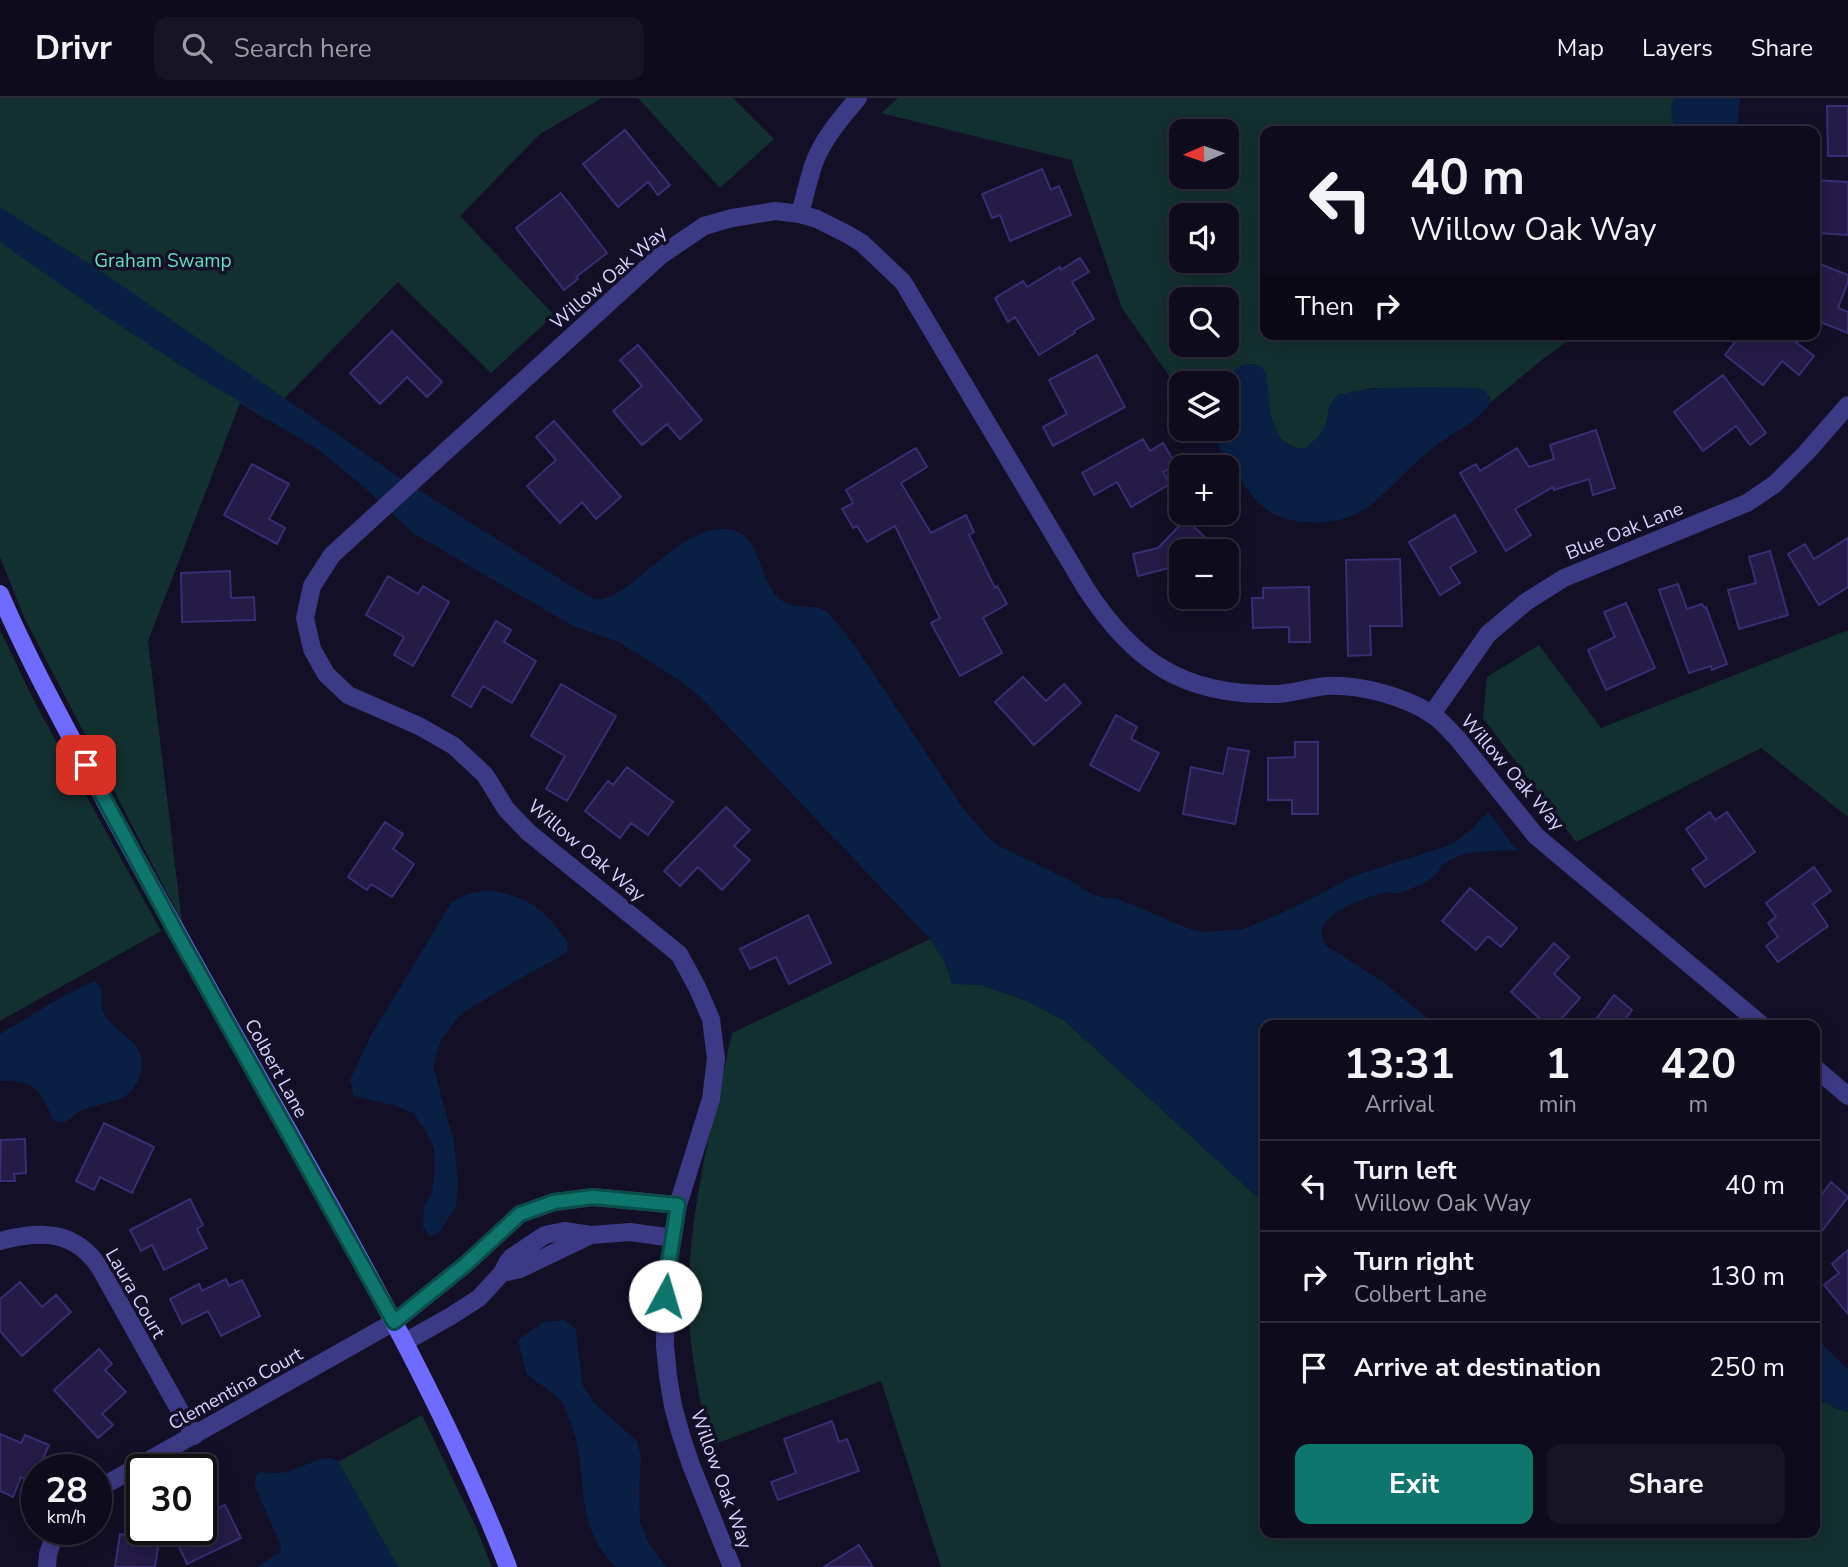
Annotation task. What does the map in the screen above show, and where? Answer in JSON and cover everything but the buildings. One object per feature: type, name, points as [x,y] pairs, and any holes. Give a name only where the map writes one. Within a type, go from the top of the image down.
[{"type":"street","points":[[800,214],[813,164],[832,131],[858,98]]},
{"type":"street","name":"Willow Oak Way","points":[[732,1567],[691,1465],[671,1396],[667,1366],[664,1312],[666,1280],[678,1205],[710,1099],[716,1058],[711,1019],[697,987],[679,954],[528,832],[506,809],[485,775],[454,746],[419,726],[348,695],[326,674],[312,649],[305,618],[312,586],[332,555],[660,256],[704,226],[775,211],[817,219],[862,243],[903,282],[1097,606],[1118,633],[1145,658],[1157,667],[1187,681],[1221,689],[1271,695],[1339,686],[1383,693],[1432,714],[1457,738],[1536,835],[1756,1020]]},
{"type":"street","name":"Blue Oak Lane","points":[[1432,714],[1488,634],[1526,602],[1564,578],[1748,503],[1775,484],[1848,405]]},
{"type":"street","name":"Colbert Lane","points":[[0,594],[39,678],[169,920],[405,1342],[473,1482],[508,1567]]},
{"type":"street","points":[[1820,1072],[1848,1096]]},
{"type":"street","points":[[394,1322],[520,1214],[554,1202],[593,1197],[678,1205]]},
{"type":"street","points":[[405,1342],[479,1298],[502,1273],[520,1269],[592,1235],[630,1232],[673,1237]]},
{"type":"street","name":"Laura Court","points":[[0,1241],[29,1235],[50,1235],[70,1240],[88,1252],[100,1268],[194,1436]]},
{"type":"street","name":"Clementina Court","points":[[112,1481],[394,1322]]},
{"type":"street","points":[[47,1567],[51,1545]]},
{"type":"green space","name":"Graham Swamp","points":[[0,98],[602,98],[540,134],[460,216],[554,315],[491,373],[398,282],[285,398],[268,420],[240,403],[148,641],[182,922],[24,617],[0,557]]},
{"type":"green space","points":[[638,98],[733,98],[774,139],[720,188]]},
{"type":"green space","points":[[898,98],[1674,98],[1672,115],[1675,126],[1260,126],[1260,340],[1569,340],[1491,402],[1489,396],[1373,388],[1338,395],[1329,408],[1326,429],[1303,449],[1287,444],[1277,432],[1270,413],[1262,369],[1253,364],[1234,371],[1169,371],[1169,376],[1122,308],[1071,160],[881,113]]},
{"type":"green space","points":[[0,630],[34,701],[161,931],[0,1021]]},
{"type":"green space","points":[[1848,630],[1848,817],[1761,748],[1576,842],[1483,718],[1487,677],[1539,645],[1601,728]]},
{"type":"green space","points":[[930,939],[945,962],[952,983],[982,985],[1027,1001],[1065,1021],[1260,1199],[1260,1538],[1820,1538],[1820,1400],[1848,1412],[1848,1567],[941,1567],[881,1381],[710,1446],[691,1344],[689,1281],[699,1187],[732,1033]]},
{"type":"green space","points":[[422,1415],[475,1525],[492,1567],[398,1567],[338,1462]]},
{"type":"water","points":[[1674,98],[1740,98],[1739,126],[1676,126],[1672,107]]},
{"type":"water","points":[[0,207],[105,274],[409,484],[595,599],[607,598],[620,591],[667,554],[701,533],[730,529],[741,533],[754,549],[772,590],[780,599],[787,604],[825,611],[840,626],[965,811],[984,833],[997,845],[1090,893],[1118,899],[1203,932],[1243,929],[1282,913],[1354,876],[1450,845],[1471,830],[1488,812],[1519,850],[1480,852],[1451,859],[1423,884],[1401,893],[1384,893],[1351,904],[1339,910],[1323,926],[1322,936],[1327,946],[1383,982],[1430,1020],[1260,1020],[1260,1199],[1065,1021],[1027,1001],[982,985],[952,984],[945,962],[930,939],[700,697],[682,682],[619,642],[573,626],[413,533],[320,451],[192,373],[0,242]]},
{"type":"water","points":[[1254,364],[1266,373],[1271,416],[1279,436],[1289,446],[1303,449],[1320,435],[1333,400],[1358,391],[1426,387],[1479,388],[1485,390],[1491,402],[1478,417],[1429,451],[1387,491],[1361,511],[1327,522],[1294,521],[1277,515],[1256,500],[1239,479],[1239,455],[1224,455],[1217,441],[1239,441],[1239,371],[1234,371]]},
{"type":"water","points":[[489,890],[526,901],[544,913],[568,943],[567,953],[462,1013],[441,1040],[433,1066],[454,1142],[458,1181],[456,1206],[439,1233],[430,1236],[423,1227],[424,1206],[432,1192],[435,1170],[434,1148],[426,1131],[413,1113],[393,1105],[354,1096],[350,1080],[370,1037],[451,903],[467,894]]},
{"type":"water","points":[[94,981],[100,989],[105,1015],[136,1047],[140,1053],[142,1069],[130,1093],[81,1111],[65,1122],[58,1122],[53,1120],[35,1088],[21,1083],[0,1081],[0,1034]]},
{"type":"water","points":[[565,1320],[576,1329],[582,1384],[594,1403],[637,1441],[641,1459],[640,1521],[648,1542],[666,1567],[616,1567],[602,1550],[592,1533],[587,1515],[576,1440],[565,1408],[554,1394],[527,1375],[518,1340],[544,1322]]},
{"type":"water","points":[[1820,1342],[1848,1370],[1848,1412],[1820,1400]]},
{"type":"water","points":[[323,1458],[338,1461],[398,1567],[257,1567],[280,1552],[281,1546],[255,1487],[256,1475],[260,1472],[287,1472]]},
{"type":"route","points":[[86,765],[394,1322],[466,1264],[520,1214],[554,1202],[593,1197],[678,1205],[665,1296]]}]
